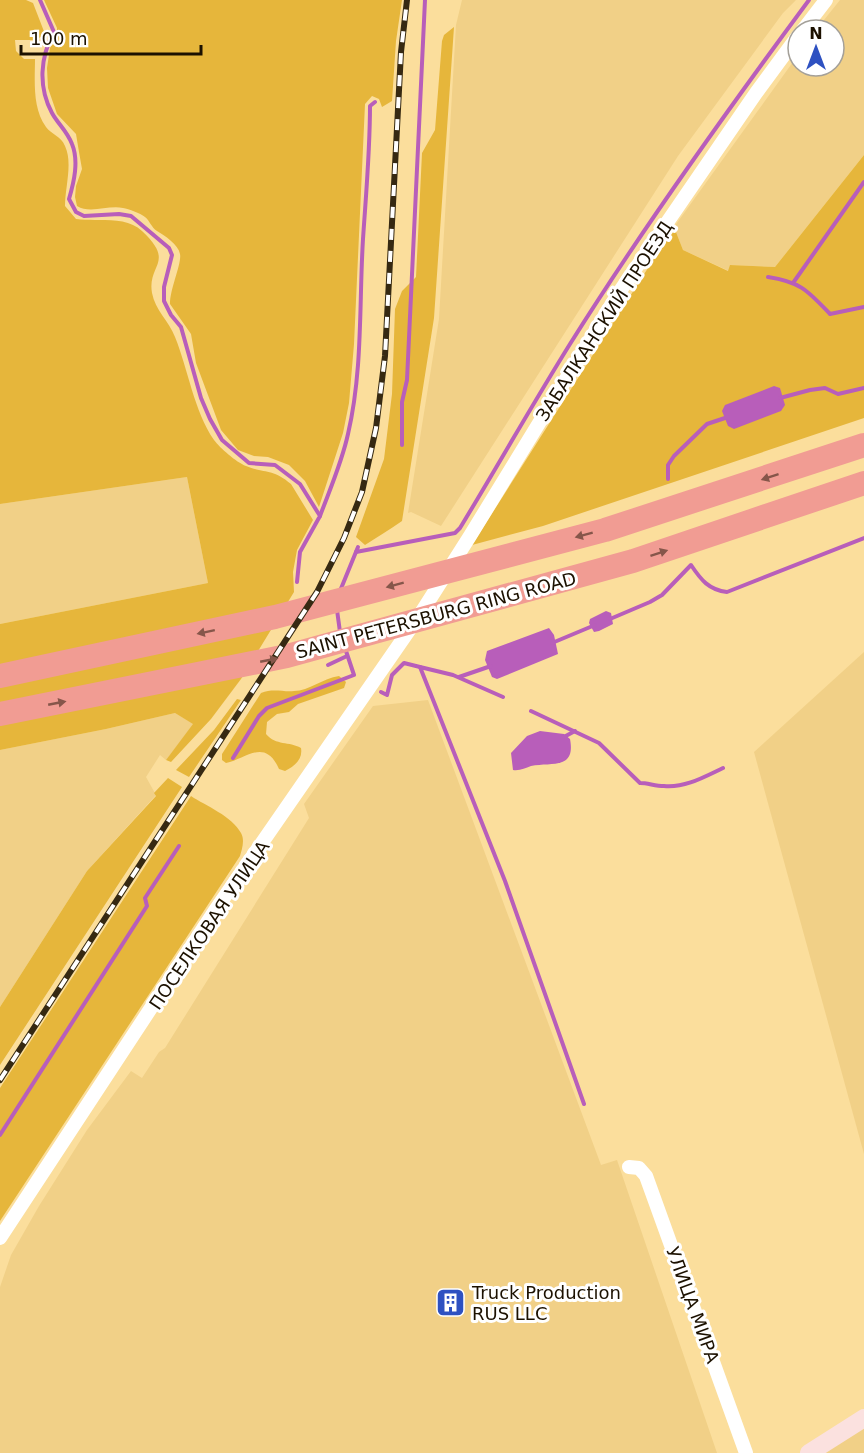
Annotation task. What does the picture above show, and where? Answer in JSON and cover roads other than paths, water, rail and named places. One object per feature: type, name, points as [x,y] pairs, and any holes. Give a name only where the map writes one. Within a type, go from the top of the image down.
[{"type":"highway","points":[[0,676],[275,617],[605,530],[864,445]]},
{"type":"highway","name":"SAINT PETERSBURG RING ROAD","points":[[0,714],[287,656],[633,561],[864,483]]},
{"type":"street","points":[[812,18],[826,0]]},
{"type":"street","name":"ЗАБАЛКАНСКИЙ ПРОЕЗД","points":[[421,613],[471,536],[618,294],[786,52]]},
{"type":"street","name":"ПОСЕЛКОВАЯ УЛИЦА","points":[[0,1238],[214,912],[421,613]]},
{"type":"street","name":"УЛИЦА МИРА","points":[[629,1167],[639,1168],[646,1176],[746,1453]]},
{"type":"street","points":[[809,1453],[864,1418]]},
{"type":"waterway","points":[[40,0],[54,32],[49,42],[42,72],[44,93],[52,113],[70,139],[75,157],[74,179],[69,199],[76,212],[84,216],[119,214],[131,216],[169,248],[172,255],[164,287],[164,301],[171,315],[181,327],[201,398],[210,419],[222,440],[249,463],[275,465],[300,484],[320,516],[300,552],[297,582]]},
{"type":"waterway","points":[[402,445],[402,402],[407,380],[425,0]]},
{"type":"waterway","points":[[356,552],[455,533],[460,528],[556,367],[627,256],[716,127],[809,0]]},
{"type":"waterway","points":[[320,516],[336,475],[353,410],[360,336],[370,106],[375,102]]},
{"type":"waterway","points":[[793,283],[864,182]]},
{"type":"waterway","points":[[768,277],[789,282],[803,289],[830,314],[864,307]]},
{"type":"waterway","points":[[780,398],[825,388],[838,394],[864,388]]},
{"type":"waterway","points":[[668,479],[668,465],[674,456],[707,424],[728,417]]},
{"type":"waterway","points":[[610,619],[662,595],[691,565],[706,583],[715,589],[727,592],[864,538]]},
{"type":"waterway","points":[[340,591],[358,547]]},
{"type":"waterway","points":[[337,610],[340,632]]},
{"type":"waterway","points":[[552,643],[595,625]]},
{"type":"waterway","points":[[233,758],[259,716],[267,708],[354,675],[345,648]]},
{"type":"waterway","points":[[328,665],[347,656]]},
{"type":"waterway","points":[[381,692],[387,695],[392,675],[404,663],[420,667]]},
{"type":"waterway","points":[[459,677],[491,666]]},
{"type":"waterway","points":[[503,697],[453,675],[420,667],[505,881],[584,1104]]},
{"type":"waterway","points":[[531,711],[599,743],[640,783],[661,786],[679,785],[723,768]]},
{"type":"waterway","points":[[562,738],[575,731]]},
{"type":"waterway","points":[[0,1135],[147,906],[145,898],[179,846]]},
{"type":"railway","points":[[0,1080],[317,592],[344,538],[362,492],[376,428],[385,356],[401,52],[407,0]]},
{"type":"place","name":"Truck Production RUS LLC","points":[[451,1302]]}]
